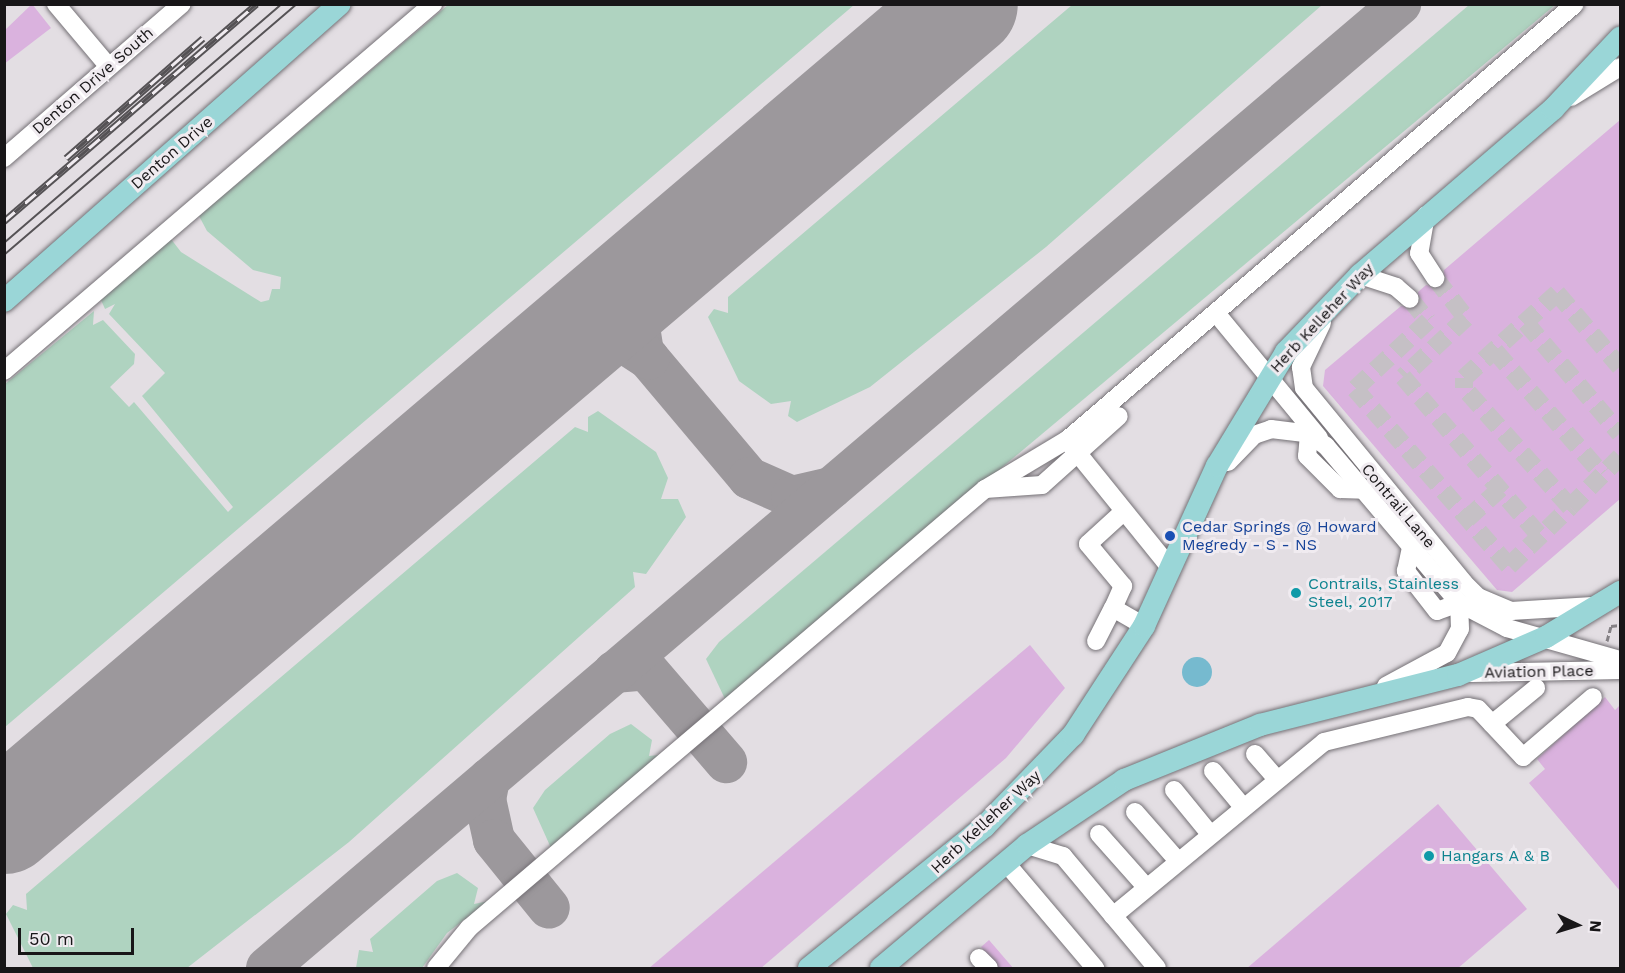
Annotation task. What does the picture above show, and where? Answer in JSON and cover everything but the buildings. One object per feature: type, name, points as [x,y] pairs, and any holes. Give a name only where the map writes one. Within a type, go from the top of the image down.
[{"type":"main road","name":"Denton Drive","points":[[4,302],[340,4]]},
{"type":"main road","name":"Herb Kelleher Way","points":[[813,967],[1025,789],[1073,735],[1144,626],[1202,497],[1267,377],[1336,298],[1426,214],[1553,109],[1620,38]]},
{"type":"main road","points":[[881,969],[1027,845],[1098,794],[1162,761],[1373,692],[1458,675],[1546,638],[1612,598]]},
{"type":"street","points":[[56,4],[109,67]]},
{"type":"street","name":"Denton Drive South","points":[[4,158],[182,4]]},
{"type":"street","points":[[4,371],[433,4]]},
{"type":"street","points":[[436,969],[469,927],[985,489],[1042,485],[1073,446],[1216,313],[1575,4]]},
{"type":"street","points":[[1553,109],[1620,67]]},
{"type":"street","points":[[1426,214],[1419,253],[1435,278]]},
{"type":"street","points":[[1360,276],[1396,287],[1410,299]]},
{"type":"street","name":"Contrail Lane","points":[[1336,298],[1307,347],[1301,367],[1304,388],[1464,583],[1478,597],[1511,611],[1612,598]]},
{"type":"street","name":"Contrail Lane","points":[[1216,313],[1267,377],[1459,603],[1507,628],[1620,660]]},
{"type":"street","points":[[1073,446],[1119,416]]},
{"type":"street","name":"Contrail Lane","points":[[1202,497],[1254,435],[1288,428],[1310,434],[1326,446]]},
{"type":"street","points":[[1310,434],[1307,456],[1340,489],[1364,490]]},
{"type":"street","points":[[1073,446],[1122,513],[1171,569]]},
{"type":"street","points":[[1096,641],[1124,586],[1088,544],[1122,513]]},
{"type":"street","points":[[1373,692],[1447,653],[1460,629],[1459,603]]},
{"type":"street","points":[[1113,608],[1144,626]]},
{"type":"street","name":"Aviation Place","points":[[1458,675],[1620,670]]},
{"type":"street","points":[[1491,724],[1536,688]]},
{"type":"street","points":[[1113,916],[1277,778],[1324,742],[1468,707],[1491,724],[1522,757],[1593,697]]},
{"type":"street","points":[[1255,754],[1277,778]]},
{"type":"street","points":[[1212,771],[1243,807]]},
{"type":"street","points":[[1174,790],[1210,834]]},
{"type":"street","points":[[1134,812],[1178,861]]},
{"type":"street","points":[[1099,834],[1146,888]]},
{"type":"street","points":[[1027,845],[1063,856],[1157,969]]},
{"type":"street","points":[[1006,863],[1095,969]]},
{"type":"path","points":[[1607,641],[1611,626],[1620,625]]},
{"type":"green space","points":[[448,5],[854,5],[5,727],[5,384],[94,311],[93,325],[103,320],[135,354],[134,364],[110,387],[129,407],[134,402],[228,512],[233,507],[142,396],[165,373],[109,314],[115,304],[105,309],[101,300],[171,239],[181,252],[261,302],[269,300],[272,289],[280,289],[281,277],[253,270],[207,231],[199,216]]},
{"type":"green space","points":[[1072,5],[1322,5],[1046,247],[870,387],[797,422],[788,416],[791,401],[771,404],[739,381],[708,317],[714,309],[728,313],[728,297]]},
{"type":"green space","points":[[1469,5],[1555,5],[725,699],[706,659],[719,642]]},
{"type":"green space","points":[[598,411],[656,452],[668,478],[661,499],[678,499],[686,517],[646,574],[633,572],[635,587],[349,842],[187,968],[33,968],[6,914],[13,905],[27,910],[26,894],[575,427],[588,432],[588,417]]},
{"type":"green space","points":[[631,724],[652,740],[649,756],[659,755],[551,848],[533,808],[545,790],[610,734]]},
{"type":"green space","points":[[457,873],[478,888],[474,904],[489,901],[447,933],[422,968],[356,968],[359,950],[373,952],[370,939],[437,881]]},
{"type":"water","points":[[1197,657],[1203,658],[1211,666],[1211,678],[1203,686],[1197,687],[1191,686],[1183,678],[1182,672],[1183,666],[1191,658]]},
{"type":"taxiway","points":[[267,968],[1400,4]]},
{"type":"taxiway","points":[[647,275],[636,308],[643,352],[749,478],[792,497],[831,488]]},
{"type":"taxiway","points":[[558,351],[579,341],[606,339],[626,344],[649,359]]},
{"type":"taxiway","points":[[614,672],[646,669],[726,762]]},
{"type":"taxiway","points":[[489,779],[485,799],[494,840],[549,908]]},
{"type":"runway","points":[[4,821],[965,4]]},
{"type":"tunnel","points":[[1435,278],[1466,318],[1403,377],[1540,536]]},
{"type":"tunnel","points":[[1410,299],[1428,321],[1355,389],[1509,566],[1570,507],[1464,388],[1464,378],[1557,293],[1620,367]]},
{"type":"tunnel","points":[[1526,323],[1620,434]]},
{"type":"tunnel","points":[[1495,351],[1602,474]]},
{"type":"tunnel","points":[[1570,507],[1620,457]]},
{"type":"tunnel","points":[[1467,519],[1500,489]]},
{"type":"tram line","points":[[4,243],[282,4]]},
{"type":"tram line","points":[[4,255],[297,4]]},
{"type":"railway","points":[[4,221],[256,4]]},
{"type":"railway","points":[[66,158],[203,38]]},
{"type":"place","name":"Cedar Springs @ Howard Megredy - S - NS","points":[[1170,536]]},
{"type":"place","name":"Contrails, Stainless Steel, 2017","points":[[1296,593]]},
{"type":"place","name":"Hangars A & B","points":[[1429,856]]}]
